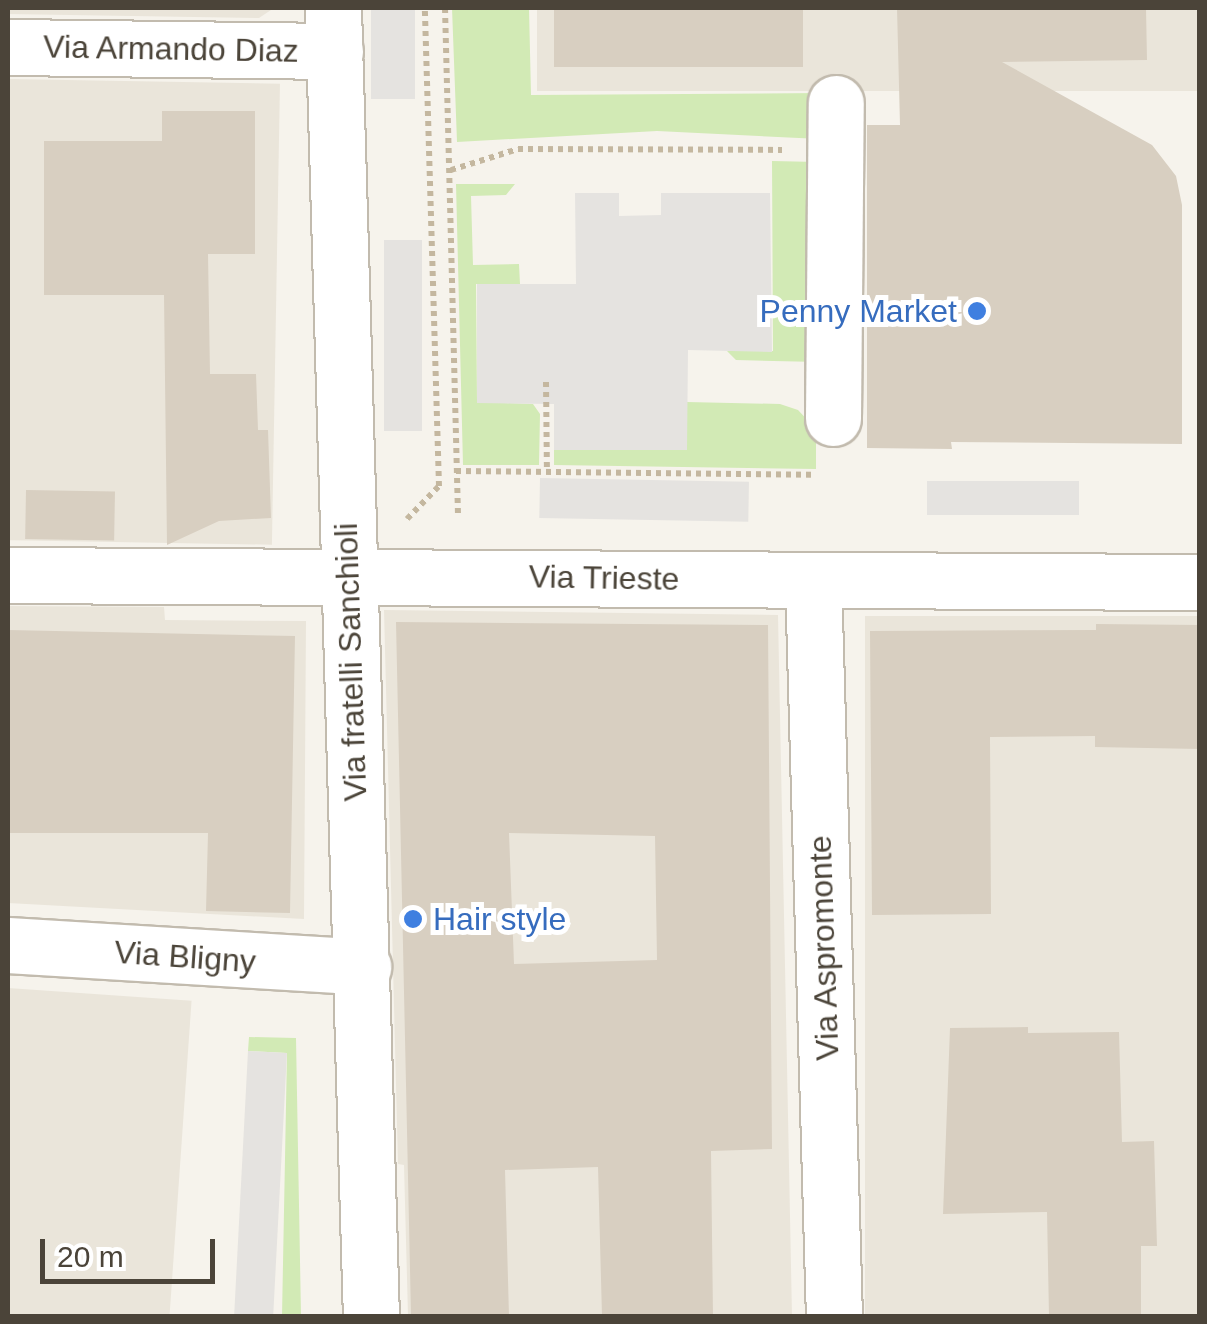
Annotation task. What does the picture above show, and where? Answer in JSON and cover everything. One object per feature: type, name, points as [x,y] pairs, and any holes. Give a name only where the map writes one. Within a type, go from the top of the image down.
[{"type":"street","name":"Via fratelli Sanchioli","points":[[334,29],[346,560],[363,966],[371,1316]]},
{"type":"street","name":"Via Armando Diaz","points":[[8,47],[334,29]]},
{"type":"street","points":[[834,418],[836,127]]},
{"type":"street","name":"Via Trieste","points":[[8,575],[346,560],[813,580],[1200,582]]},
{"type":"street","name":"Via Aspromonte","points":[[813,580],[834,1316]]},
{"type":"street","name":"Via Bligny","points":[[8,945],[363,966]]},
{"type":"path","points":[[346,560],[402,523],[439,486],[425,8]]},
{"type":"path","points":[[445,8],[458,516]]},
{"type":"path","points":[[451,170],[518,148],[836,127]]},
{"type":"path","points":[[546,382],[547,471]]},
{"type":"path","points":[[456,470],[834,475]]},
{"type":"shaded area","points":[[8,8],[274,8],[259,18],[8,14]]},
{"type":"shaded area","points":[[371,8],[415,8],[415,99],[371,99]]},
{"type":"shaded area","points":[[537,8],[1199,8],[1199,91],[537,91]]},
{"type":"shaded area","points":[[8,79],[280,84],[272,545],[8,540]]},
{"type":"shaded area","points":[[575,193],[619,193],[619,216],[661,215],[661,193],[770,193],[772,352],[688,350],[687,450],[554,450],[554,404],[477,403],[477,284],[576,284]]},
{"type":"shaded area","points":[[384,240],[422,240],[422,431],[384,431]]},
{"type":"shaded area","points":[[540,478],[749,482],[748,522],[539,518]]},
{"type":"shaded area","points":[[927,481],[1079,481],[1079,515],[927,515]]},
{"type":"shaded area","points":[[8,606],[164,607],[165,620],[306,621],[304,919],[8,903]]},
{"type":"shaded area","points":[[384,610],[778,615],[792,1316],[408,1316],[404,1165],[398,1164]]},
{"type":"shaded area","points":[[865,616],[1199,616],[1199,1316],[865,1316]]},
{"type":"shaded area","points":[[8,988],[192,1001],[170,1316],[8,1316]]},
{"type":"shaded area","points":[[248,1051],[287,1053],[273,1316],[234,1316]]},
{"type":"green space","points":[[452,8],[529,8],[531,95],[823,93],[820,139],[657,131],[457,142]]},
{"type":"green space","points":[[772,161],[818,162],[819,362],[736,360],[727,351],[773,351]]},
{"type":"green space","points":[[456,184],[515,184],[506,195],[471,196],[473,265],[519,264],[520,284],[476,284],[477,402],[533,404],[540,414],[539,465],[463,465]]},
{"type":"green space","points":[[687,402],[780,404],[798,410],[816,429],[816,469],[554,465],[554,450],[686,450]]},
{"type":"green space","points":[[249,1037],[296,1038],[301,1316],[282,1316],[287,1053],[248,1051]]},
{"type":"building","points":[[554,8],[803,8],[803,67],[554,67]]},
{"type":"building","points":[[897,8],[1146,8],[1147,60],[1002,62],[1152,145],[1176,176],[1182,205],[1182,444],[951,442],[952,449],[867,448],[867,125],[900,125]]},
{"type":"building","points":[[162,111],[255,111],[255,254],[208,254],[210,374],[256,374],[258,430],[268,430],[271,518],[219,521],[167,545],[164,295],[44,295],[44,141],[162,141]]},
{"type":"building","points":[[26,490],[115,492],[114,541],[25,539]]},
{"type":"building","points":[[396,622],[768,625],[772,1149],[711,1151],[713,1316],[602,1316],[598,1167],[505,1170],[509,1316],[411,1316]],"holes":[[[509,833],[655,836],[657,960],[514,964]]]},
{"type":"building","points":[[1096,624],[1200,625],[1200,749],[1095,747],[1095,736],[990,737],[991,914],[872,915],[870,631],[1096,630]]},
{"type":"building","points":[[8,630],[295,636],[290,913],[206,911],[208,833],[8,833]]},
{"type":"building","points":[[1028,1027],[1028,1033],[1119,1032],[1122,1142],[1154,1141],[1157,1246],[1141,1246],[1141,1316],[1049,1316],[1047,1212],[943,1214],[950,1028]]},
{"type":"place","name":"Penny Market","points":[[977,311]]},
{"type":"place","name":"Hair style","points":[[413,919]]}]
